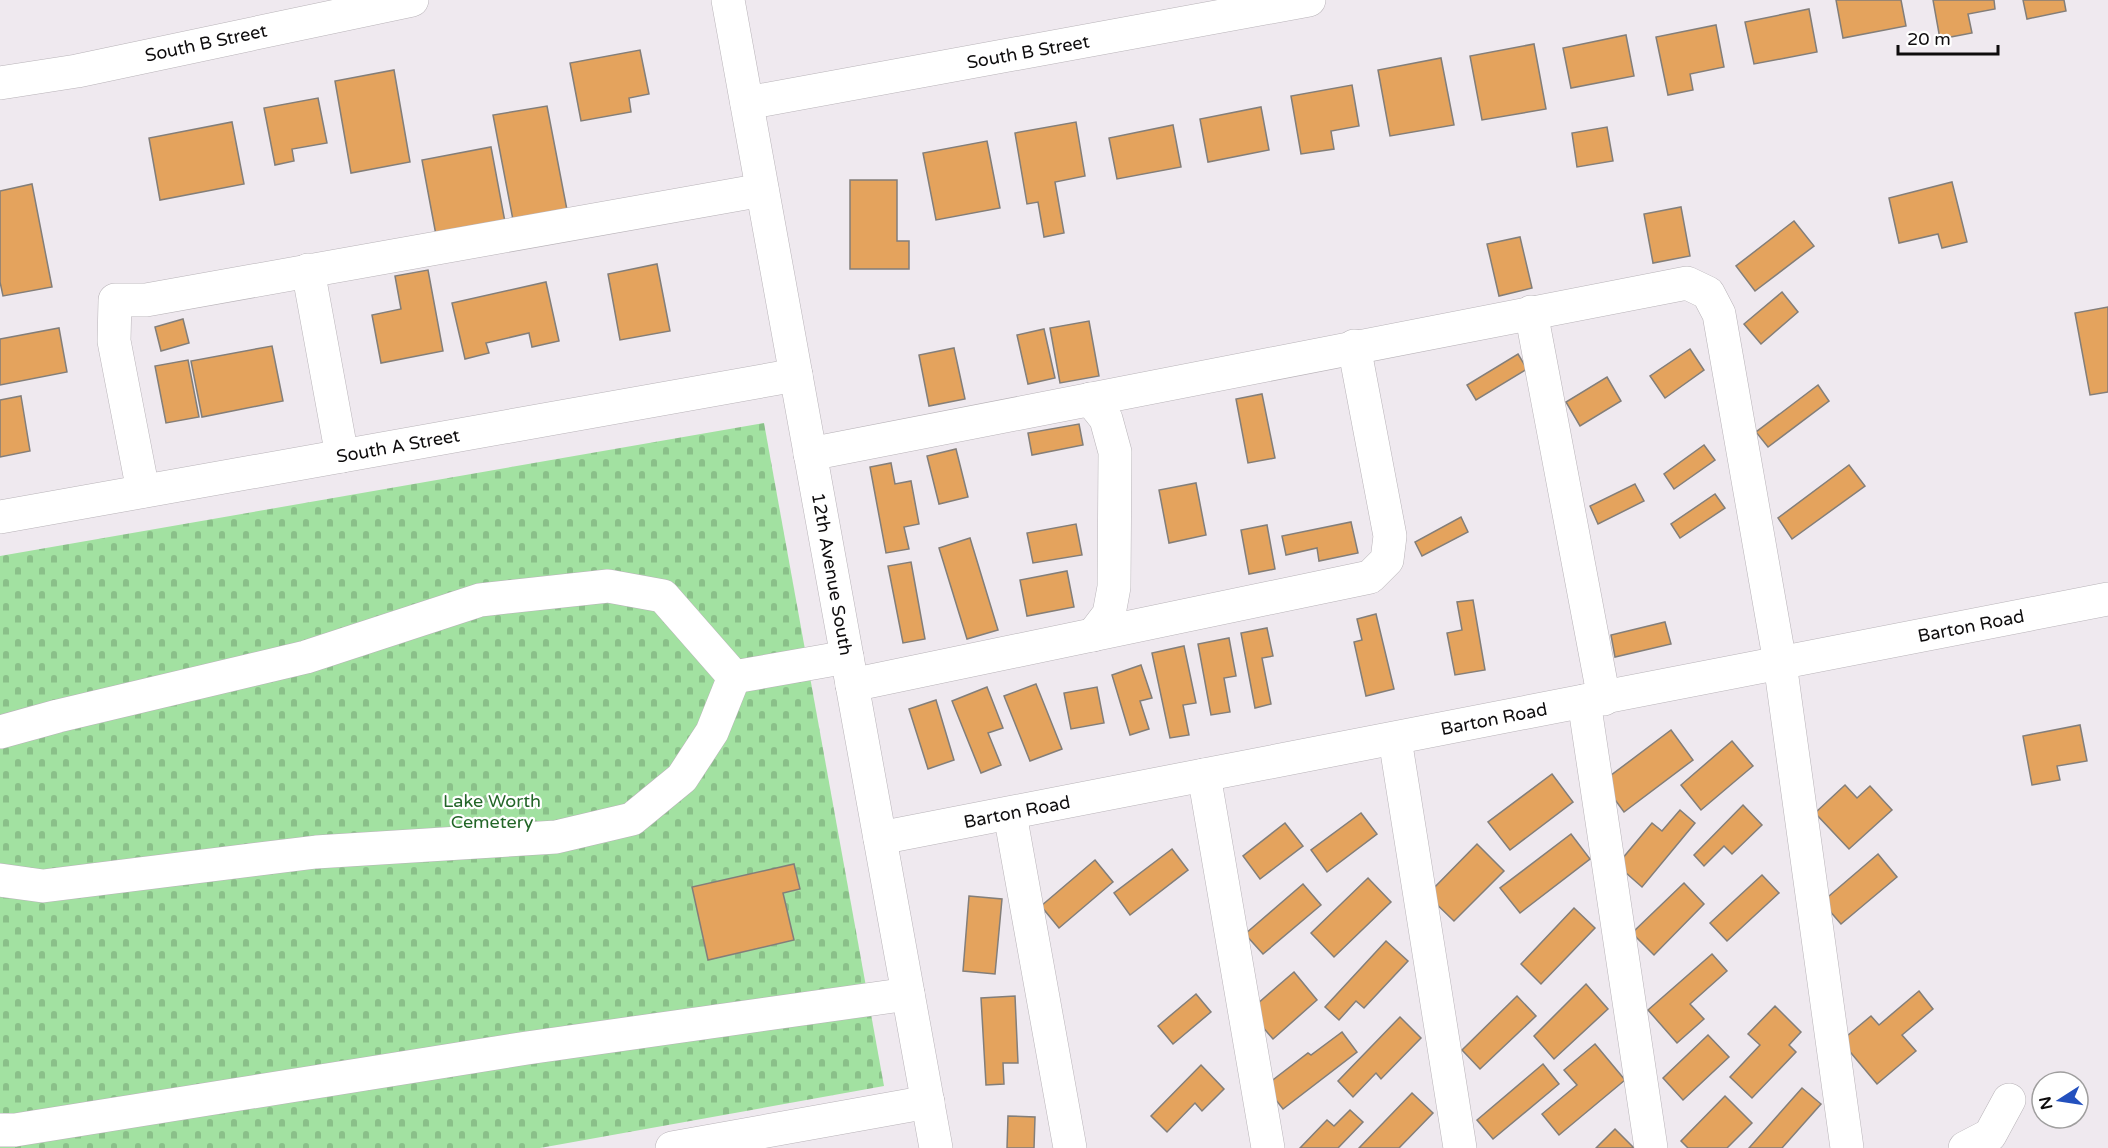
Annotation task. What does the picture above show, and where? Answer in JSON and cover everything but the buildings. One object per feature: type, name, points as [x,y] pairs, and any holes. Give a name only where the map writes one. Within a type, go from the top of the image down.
[{"type":"street","name":"South B Street","points":[[0,83],[77,71],[412,0]]},
{"type":"street","name":"12th Avenue South","points":[[728,0],[936,1148]]},
{"type":"street","name":"South B Street","points":[[747,103],[1309,0]]},
{"type":"street","points":[[143,491],[114,341],[115,300],[146,300],[762,190]]},
{"type":"street","points":[[309,270],[342,456]]},
{"type":"street","points":[[810,454],[1354,346],[1687,283],[1708,293],[1719,314],[1780,663],[1847,1148]]},
{"type":"street","points":[[1531,312],[1594,700],[1651,1148]]},
{"type":"street","points":[[734,677],[849,671],[1093,635],[1370,577],[1387,560],[1390,536],[1354,346]]},
{"type":"street","name":"South A Street","points":[[0,517],[796,375]]},
{"type":"street","points":[[1090,399],[1106,419],[1115,452],[1114,587],[1109,614],[1093,635]]},
{"type":"street","points":[[0,732],[306,657],[480,600],[608,586],[663,596],[734,677]]},
{"type":"street","name":"Barton Road","points":[[880,838],[2108,600]]},
{"type":"street","points":[[0,880],[44,886],[316,852],[556,837],[632,819],[682,778],[712,732],[734,677]]},
{"type":"street","points":[[1395,738],[1460,1148]]},
{"type":"street","points":[[1204,776],[1268,1148]]},
{"type":"street","points":[[1010,814],[1070,1148]]},
{"type":"street","points":[[0,1130],[15,1130],[527,1048],[908,994]]},
{"type":"street","points":[[1965,1148],[1990,1135],[2009,1100]]},
{"type":"street","points":[[672,1148],[791,1138],[927,1102]]},
{"type":"green space","name":"Lake Worth Cemetery","points":[[764,423],[884,1086],[540,1148],[0,1148],[0,556]]}]
